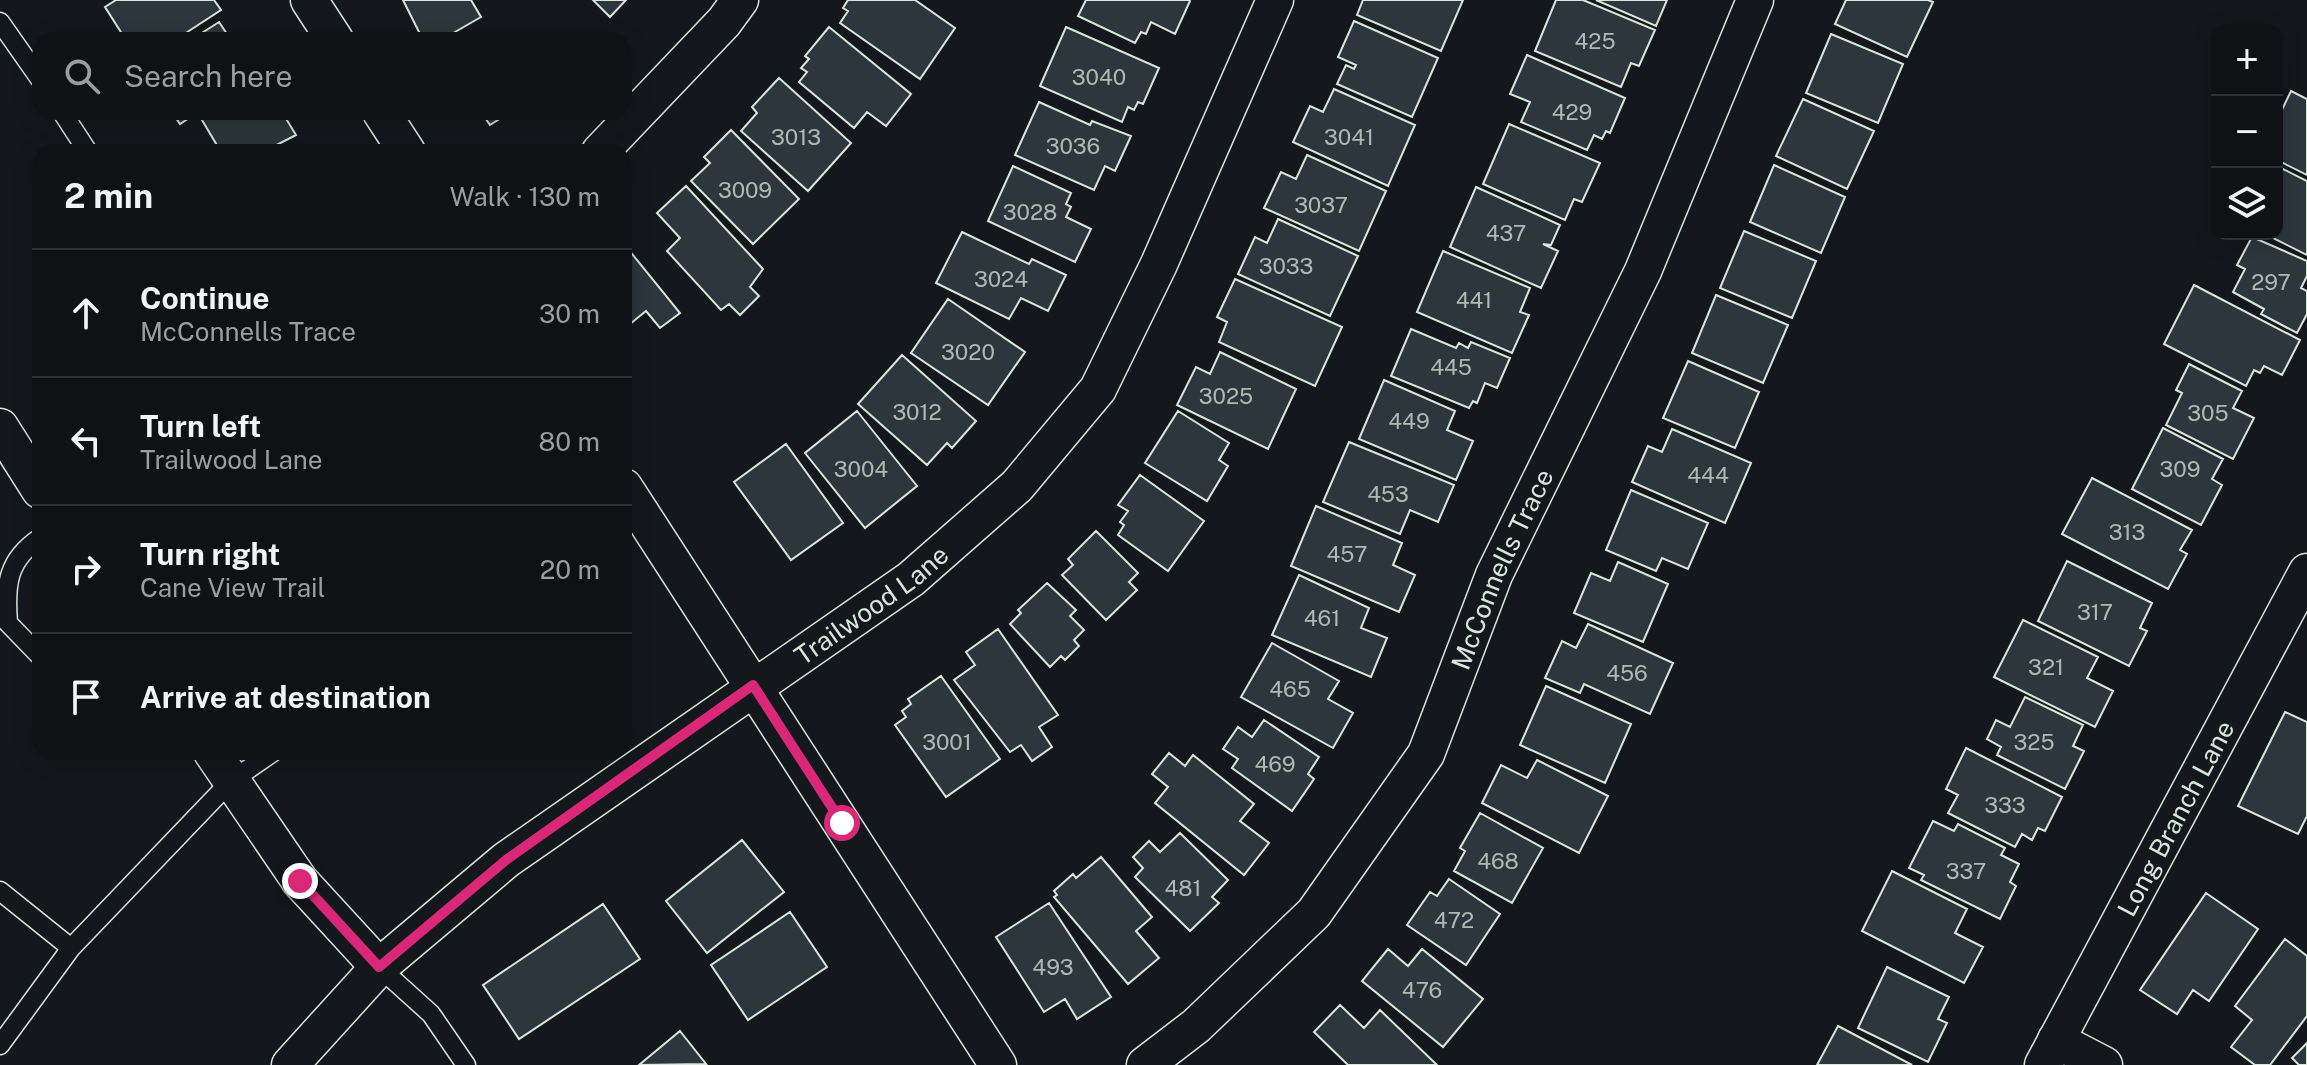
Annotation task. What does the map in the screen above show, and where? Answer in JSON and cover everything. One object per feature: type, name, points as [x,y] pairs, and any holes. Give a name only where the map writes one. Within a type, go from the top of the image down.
[{"type":"street","points":[[309,0],[330,32]]},
{"type":"street","points":[[632,118],[724,22],[740,0]]},
{"type":"street","name":"Trailwood Lane","points":[[290,1065],[379,967],[506,860],[753,685],[911,579],[1017,486],[1098,389],[1159,264],[1275,0]]},
{"type":"street","name":"McConnells Trace","points":[[1145,1065],[1196,1026],[1314,913],[1426,754],[1494,575],[1643,271],[1755,0]]},
{"type":"street","points":[[386,120],[402,144]]},
{"type":"street","points":[[608,144],[631,120]]},
{"type":"street","points":[[0,427],[32,477]]},
{"type":"street","points":[[632,499],[998,1065]]},
{"type":"street","name":"Long Branch Lane","points":[[2049,1053],[2297,616],[2307,572]]},
{"type":"street","points":[[222,766],[300,881],[379,967]]},
{"type":"street","points":[[2049,1053],[2104,1065]]},
{"type":"lane","points":[[0,22],[32,68]]},
{"type":"lane","points":[[67,120],[83,144]]},
{"type":"lane","points":[[32,544],[20,552],[5,590],[8,623],[32,648]]},
{"type":"lane","points":[[0,1045],[71,948],[222,766],[244,760]]},
{"type":"lane","points":[[0,891],[71,948]]},
{"type":"lane","points":[[379,967],[431,1014],[466,1065]]},
{"type":"building","points":[[116,0],[214,0],[221,10],[187,32],[121,32],[105,7]]},
{"type":"building","points":[[403,0],[471,0],[481,17],[455,32],[419,32]]},
{"type":"building","points":[[593,0],[626,0],[610,17]]},
{"type":"building","points":[[848,0],[915,0],[955,28],[920,79],[840,23],[848,11],[843,8]]},
{"type":"building","points":[[1086,0],[1190,1],[1175,34],[1151,22],[1146,34],[1141,32],[1135,43],[1078,16]]},
{"type":"building","points":[[1363,0],[1463,0],[1441,51],[1357,15]]},
{"type":"building","points":[[1556,0],[1583,0],[1655,30],[1639,66],[1631,63],[1621,87],[1535,51]]},
{"type":"building","points":[[1596,0],[1667,0],[1656,26]]},
{"type":"building","points":[[1846,0],[1933,2],[1907,57],[1835,24]]},
{"type":"building","points":[[1354,21],[1438,58],[1412,117],[1337,84],[1346,65],[1354,69],[1356,65],[1338,57]]},
{"type":"building","points":[[219,22],[226,32],[203,32]]},
{"type":"building","points":[[829,27],[911,94],[886,126],[867,112],[854,128],[799,82],[807,72],[801,68],[809,59],[805,56]]},
{"type":"building","points":[[1066,27],[1159,68],[1143,104],[1138,102],[1134,110],[1128,107],[1122,122],[1040,86]]},
{"type":"building","points":[[1831,34],[1903,64],[1878,123],[1806,93]]},
{"type":"building","points":[[1527,55],[1625,98],[1610,133],[1606,131],[1602,139],[1594,135],[1587,150],[1521,122],[1530,102],[1510,94]]},
{"type":"building","points":[[779,78],[851,143],[808,191],[741,131],[757,113],[752,107]]},
{"type":"building","points":[[1334,89],[1415,125],[1388,186],[1293,142],[1310,106],[1323,112]]},
{"type":"building","points":[[2291,91],[2307,99],[2307,175],[2283,163],[2283,108]]},
{"type":"building","points":[[1803,99],[1874,131],[1847,189],[1776,156]]},
{"type":"building","points":[[1039,102],[1090,125],[1092,121],[1131,136],[1115,171],[1105,166],[1094,190],[1015,155]]},
{"type":"building","points":[[202,120],[287,120],[296,135],[279,144],[216,144]]},
{"type":"building","points":[[1509,124],[1600,163],[1582,202],[1574,199],[1565,220],[1483,184]]},
{"type":"building","points":[[731,130],[799,199],[753,244],[691,181],[710,163],[704,157]]},
{"type":"building","points":[[1307,155],[1386,191],[1359,251],[1264,208],[1281,172],[1296,179]]},
{"type":"building","points":[[1774,165],[1845,197],[1821,253],[1750,222]]},
{"type":"building","points":[[1013,166],[1071,193],[1066,204],[1071,207],[1066,217],[1091,229],[1075,262],[988,221]]},
{"type":"building","points":[[2283,169],[2307,181],[2307,255],[2277,240],[2283,240]]},
{"type":"building","points":[[686,186],[763,269],[750,287],[759,296],[740,315],[729,304],[721,310],[667,251],[680,238],[657,213]]},
{"type":"building","points":[[1476,187],[1560,225],[1551,245],[1543,244],[1558,251],[1541,288],[1450,247]]},
{"type":"building","points":[[1278,219],[1358,256],[1330,316],[1238,274],[1255,237],[1267,243]]},
{"type":"building","points":[[1744,231],[1816,261],[1792,318],[1720,288]]},
{"type":"building","points":[[962,232],[1029,264],[1032,259],[1066,275],[1048,311],[1021,298],[1009,319],[936,283]]},
{"type":"building","points":[[2250,240],[2259,240],[2307,261],[2307,276],[2301,288],[2307,291],[2307,314],[2297,333],[2261,314],[2264,309],[2233,292],[2245,269],[2237,265]]},
{"type":"building","points":[[1443,251],[1530,288],[1520,312],[1529,315],[1512,353],[1417,312]]},
{"type":"building","points":[[632,254],[680,313],[660,328],[646,311],[632,322]]},
{"type":"building","points":[[1235,279],[1342,327],[1315,386],[1219,342],[1227,322],[1217,317]]},
{"type":"building","points":[[2194,285],[2300,340],[2282,375],[2264,366],[2260,373],[2254,370],[2246,386],[2164,344]]},
{"type":"building","points":[[1716,295],[1788,325],[1763,383],[1692,353]]},
{"type":"building","points":[[948,299],[1025,352],[988,405],[911,353]]},
{"type":"building","points":[[1411,329],[1456,348],[1459,343],[1468,348],[1471,342],[1510,358],[1497,388],[1485,383],[1477,403],[1473,401],[1469,408],[1391,376]]},
{"type":"building","points":[[1220,352],[1296,389],[1268,449],[1177,405],[1196,367],[1210,374]]},
{"type":"building","points":[[902,355],[976,421],[952,448],[947,443],[927,465],[858,404]]},
{"type":"building","points":[[1688,361],[1759,392],[1735,448],[1663,418]]},
{"type":"building","points":[[2189,364],[2242,391],[2233,408],[2254,418],[2233,459],[2166,425],[2182,393],[2176,390]]},
{"type":"building","points":[[1384,380],[1455,411],[1447,430],[1473,441],[1456,480],[1359,439]]},
{"type":"building","points":[[857,411],[917,486],[865,528],[805,453]]},
{"type":"building","points":[[1178,411],[1229,443],[1219,460],[1228,466],[1207,501],[1145,463]]},
{"type":"building","points":[[2163,428],[2223,459],[2212,479],[2222,485],[2201,525],[2132,489]]},
{"type":"building","points":[[1672,429],[1751,463],[1725,523],[1632,482],[1648,446],[1662,452]]},
{"type":"building","points":[[1349,442],[1454,485],[1438,522],[1410,510],[1400,534],[1323,502]]},
{"type":"building","points":[[786,444],[843,523],[791,560],[734,482]]},
{"type":"building","points":[[1140,475],[1204,521],[1168,571],[1118,535],[1124,525],[1120,522],[1128,511],[1118,505]]},
{"type":"building","points":[[2092,478],[2192,530],[2180,550],[2187,554],[2168,589],[2062,534]]},
{"type":"building","points":[[1631,490],[1708,523],[1688,569],[1662,558],[1656,571],[1606,550]]},
{"type":"building","points":[[1316,506],[1402,543],[1393,565],[1415,575],[1399,612],[1291,566]]},
{"type":"building","points":[[1096,531],[1138,573],[1129,582],[1137,590],[1106,620],[1062,575],[1073,565],[1068,559]]},
{"type":"building","points":[[2067,561],[2152,603],[2140,628],[2147,631],[2129,666],[2038,621]]},
{"type":"building","points":[[1618,562],[1668,584],[1643,642],[1574,613],[1591,573],[1610,581]]},
{"type":"building","points":[[1299,575],[1369,608],[1361,628],[1387,638],[1371,677],[1272,635]]},
{"type":"building","points":[[1047,583],[1076,610],[1070,616],[1084,630],[1074,640],[1079,646],[1065,660],[1061,656],[1050,667],[1010,624],[1021,613],[1018,610]]},
{"type":"building","points":[[2023,620],[2098,657],[2087,678],[2113,691],[2095,727],[1994,677]]},
{"type":"building","points":[[1588,624],[1673,663],[1650,714],[1584,684],[1580,693],[1545,678],[1562,641],[1576,648]]},
{"type":"building","points":[[998,629],[1058,715],[1039,727],[1052,747],[1032,761],[1021,745],[1010,752],[954,680],[975,665],[966,652]]},
{"type":"building","points":[[1272,643],[1339,681],[1328,699],[1353,713],[1333,748],[1241,697]]},
{"type":"building","points":[[941,676],[1000,759],[946,797],[895,725],[906,717],[902,711],[911,704],[908,699]]},
{"type":"building","points":[[1546,686],[1631,724],[1605,783],[1520,745]]},
{"type":"building","points":[[2025,697],[2083,725],[2073,746],[2084,751],[2065,789],[1997,755],[2001,747],[1987,739],[1996,720],[2010,727]]},
{"type":"building","points":[[2285,712],[2307,722],[2307,816],[2298,834],[2238,806]]},
{"type":"building","points":[[1264,720],[1319,757],[1308,774],[1314,779],[1292,811],[1232,768],[1238,759],[1223,749],[1238,727],[1252,737]]},
{"type":"building","points":[[1966,748],[2062,797],[2045,831],[2038,828],[2032,840],[2022,834],[2015,847],[1948,813],[1958,795],[1946,789]]},
{"type":"building","points":[[1169,753],[1185,766],[1193,755],[1254,804],[1240,821],[1269,843],[1244,875],[1155,803],[1168,787],[1152,774]]},
{"type":"building","points":[[1537,760],[1608,796],[1579,853],[1482,803],[1501,765],[1527,778]]},
{"type":"building","points":[[1480,813],[1543,848],[1512,903],[1454,871],[1465,851],[1460,848]]},
{"type":"building","points":[[1933,821],[1954,831],[1958,824],[2005,848],[2001,855],[2019,864],[2010,882],[2016,886],[2000,919],[1921,880],[1924,875],[1909,868]]},
{"type":"building","points":[[1180,833],[1228,880],[1212,897],[1219,903],[1190,931],[1135,877],[1143,868],[1133,857],[1149,841],[1160,852]]},
{"type":"building","points":[[742,840],[784,892],[707,953],[666,901]]},
{"type":"building","points":[[1101,857],[1152,917],[1136,931],[1159,958],[1128,984],[1054,897],[1057,895],[1054,891],[1073,874],[1076,878]]},
{"type":"building","points":[[1892,871],[1967,909],[1955,933],[1983,947],[1964,983],[1862,931]]},
{"type":"building","points":[[1449,879],[1500,914],[1466,965],[1407,925],[1430,892],[1437,896]]},
{"type":"building","points":[[2206,893],[2258,929],[2209,1001],[2193,990],[2177,1014],[2140,990]]},
{"type":"building","points":[[1049,903],[1111,997],[1077,1019],[1065,999],[1044,1012],[996,937]]},
{"type":"building","points":[[603,904],[640,959],[519,1039],[483,985]]},
{"type":"building","points":[[790,912],[827,967],[748,1020],[711,965]]},
{"type":"building","points":[[2285,939],[2307,956],[2307,1016],[2270,1065],[2255,1065],[2231,1047],[2252,1020],[2235,1006]]},
{"type":"building","points":[[1388,949],[1408,966],[1422,949],[1483,999],[1443,1047],[1362,981]]},
{"type":"building","points":[[1887,967],[1949,997],[1938,1019],[1947,1023],[1928,1062],[1858,1028]]},
{"type":"building","points":[[1340,1005],[1364,1028],[1380,1010],[1437,1065],[1348,1065],[1314,1032]]},
{"type":"building","points":[[1838,1026],[1912,1065],[1817,1065]]},
{"type":"building","points":[[680,1031],[706,1064],[639,1065]]},
{"type":"building","points":[[2307,1043],[2307,1065],[2299,1065],[2292,1058]]},
{"type":"route","points":[[300,881],[379,967],[506,860],[753,685],[842,823]]}]
